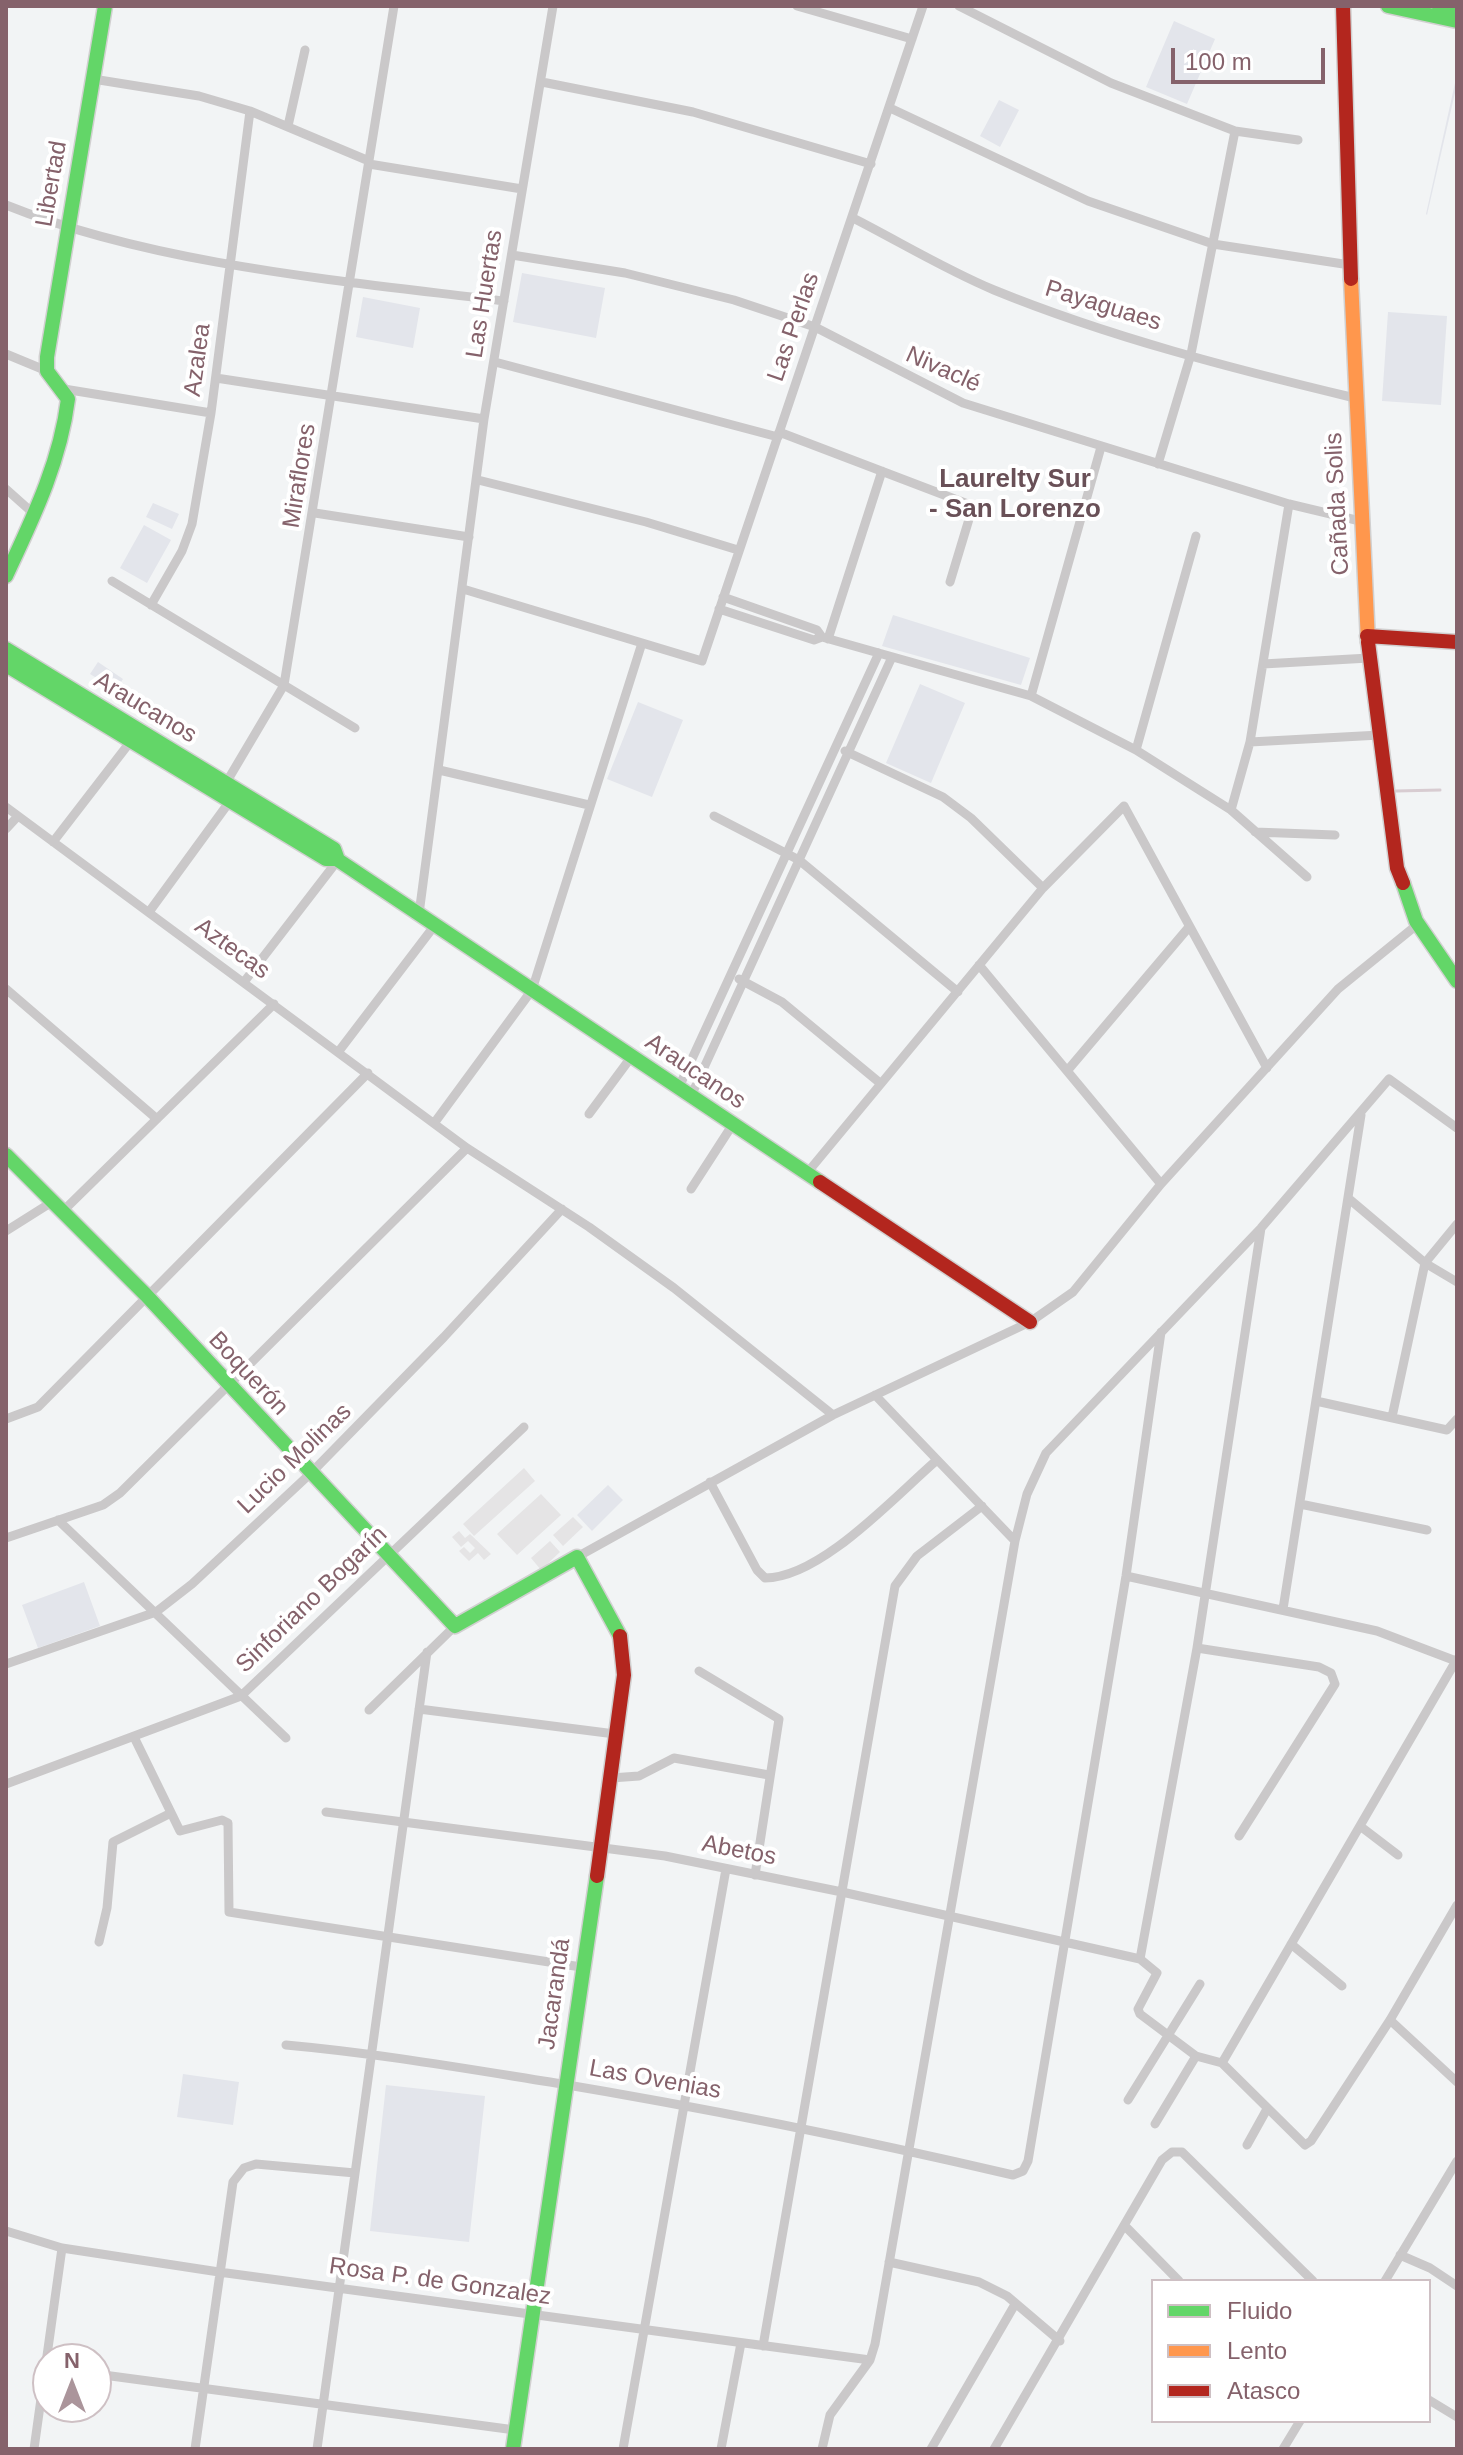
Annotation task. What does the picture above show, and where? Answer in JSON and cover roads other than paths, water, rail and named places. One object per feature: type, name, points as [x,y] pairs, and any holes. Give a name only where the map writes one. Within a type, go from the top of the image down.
[{"type":"street","name":"Libertad","points":[[47,371],[66,229],[105,6]]},
{"type":"street","name":"Miraflores","points":[[226,783],[284,685],[315,513],[348,281],[394,6]]},
{"type":"street","name":"Las Huertas","points":[[419,914],[484,419],[553,6]]},
{"type":"street","points":[[797,6],[912,39]]},
{"type":"street","name":"Las Perlas","points":[[642,643],[702,661],[923,6]]},
{"type":"street","points":[[959,6],[1111,83],[1235,131],[1298,140]]},
{"type":"street","name":"Cañada Solis","points":[[1343,6],[1355,398],[1369,658],[1397,868],[1418,924],[1457,981]]},
{"type":"street","points":[[1388,6],[1457,21]]},
{"type":"street","points":[[1439,6],[1457,10]]},
{"type":"street","points":[[288,126],[305,50]]},
{"type":"street","points":[[93,79],[199,96],[250,111],[369,163],[522,189]]},
{"type":"street","points":[[542,82],[693,112],[871,164]]},
{"type":"street","points":[[890,108],[1040,181],[1213,244],[1350,265]]},
{"type":"street","name":"Azalea","points":[[151,605],[182,551],[192,524],[216,378],[250,111]]},
{"type":"street","points":[[1158,464],[1191,354],[1235,131]]},
{"type":"street","points":[[6,205],[66,229],[232,263],[504,301]]},
{"type":"street","name":"Payaguaes","points":[[853,218],[990,288],[1049,312],[1355,398]]},
{"type":"street","name":"Nivaclé","points":[[512,255],[625,273],[734,300],[815,327],[963,403],[1289,504],[1360,521]]},
{"type":"street","points":[[6,354],[47,371],[64,389],[68,399],[57,462],[6,576]]},
{"type":"street","points":[[495,362],[778,435],[973,506],[950,582]]},
{"type":"street","points":[[216,378],[484,419]]},
{"type":"street","points":[[64,389],[211,413]]},
{"type":"street","points":[[1031,696],[1101,447]]},
{"type":"street","points":[[825,638],[882,471]]},
{"type":"street","points":[[478,480],[646,522],[738,550]]},
{"type":"street","points":[[6,489],[34,514]]},
{"type":"street","points":[[1231,810],[1250,742],[1289,504]]},
{"type":"street","points":[[315,513],[469,537]]},
{"type":"street","points":[[1136,750],[1196,536]]},
{"type":"street","points":[[112,581],[355,728]]},
{"type":"street","points":[[435,1122],[532,990],[642,643],[463,589]]},
{"type":"street","points":[[723,597],[817,630],[825,638]]},
{"type":"street","points":[[719,609],[814,640],[825,638],[1031,696],[1136,750],[1231,810],[1307,877]]},
{"type":"street","points":[[1367,636],[1457,642]]},
{"type":"street","name":"Araucanos","points":[[6,649],[230,801],[326,859],[337,860],[1030,1322]]},
{"type":"street","points":[[685,1092],[730,975],[879,653]]},
{"type":"street","points":[[685,1092],[744,981],[892,657]]},
{"type":"street","points":[[1263,664],[1369,658]]},
{"type":"street","name":"Araucanos","points":[[6,665],[226,783],[334,849],[337,860]]},
{"type":"street","points":[[53,842],[135,735]]},
{"type":"street","points":[[1250,742],[1380,735]]},
{"type":"street","points":[[836,747],[943,797],[971,818],[1043,888]]},
{"type":"street","points":[[439,770],[589,805]]},
{"type":"street","points":[[149,912],[230,801],[226,783]]},
{"type":"street","points":[[807,1173],[1043,888],[1124,806],[1267,1068]]},
{"type":"street","name":"Aztecas","points":[[6,807],[467,1148],[562,1209],[674,1288],[833,1415]]},
{"type":"street","points":[[6,829],[18,816]]},
{"type":"street","points":[[714,816],[799,860],[958,992]]},
{"type":"street","points":[[1253,832],[1335,835]]},
{"type":"street","points":[[244,982],[337,860]]},
{"type":"street","points":[[369,1710],[455,1626],[833,1415],[1030,1322],[1073,1292],[1161,1184],[1338,989],[1418,924]]},
{"type":"street","points":[[339,1051],[435,925]]},
{"type":"street","points":[[1067,1071],[1189,927]]},
{"type":"street","points":[[979,965],[1161,1184]]},
{"type":"street","points":[[730,975],[782,1002],[880,1083]]},
{"type":"street","points":[[6,989],[157,1119]]},
{"type":"street","points":[[6,1231],[57,1207],[157,1119],[274,1004]]},
{"type":"street","points":[[589,1114],[632,1056]]},
{"type":"street","points":[[6,1419],[38,1407],[368,1073]]},
{"type":"street","points":[[822,2449],[830,2415],[870,2360],[1015,1541],[1027,1494],[1046,1453],[1261,1228],[1389,1079],[1457,1126]]},
{"type":"street","points":[[1283,1609],[1361,1114]]},
{"type":"street","points":[[691,1189],[733,1124]]},
{"type":"street","points":[[6,1538],[103,1505],[120,1493],[467,1148]]},
{"type":"street","name":"Boquerón","points":[[6,1155],[146,1295],[455,1626]]},
{"type":"street","points":[[1348,1198],[1425,1263],[1457,1282]]},
{"type":"street","name":"Lucio Molinas","points":[[6,1664],[156,1612],[200,1577],[311,1473],[444,1337],[562,1209]]},
{"type":"street","points":[[1392,1417],[1425,1263],[1457,1224]]},
{"type":"street","points":[[1261,1228],[1197,1648],[1140,1959],[1157,1974],[1138,2012],[1196,2056],[1222,2063],[1302,2144],[1309,2144],[1390,2020],[1457,1905]]},
{"type":"street","points":[[1065,1940],[1126,1576],[1161,1332]]},
{"type":"street","points":[[875,1395],[1015,1541]]},
{"type":"street","points":[[1316,1401],[1447,1430],[1457,1419]]},
{"type":"street","name":"Sinforiano Bogarín","points":[[6,1784],[241,1696],[524,1427]]},
{"type":"street","points":[[710,1482],[757,1570],[765,1578],[776,1578],[801,1570],[839,1544],[937,1460]]},
{"type":"street","points":[[1300,1504],[1427,1530]]},
{"type":"street","points":[[763,2346],[895,1586],[917,1556],[982,1506]]},
{"type":"street","points":[[58,1520],[286,1738]]},
{"type":"street","name":"Jacarandá","points":[[513,2449],[624,1675],[618,1629],[577,1557]]},
{"type":"street","points":[[1126,1576],[1377,1631],[1456,1660],[1222,2063]]},
{"type":"street","points":[[1197,1648],[1319,1667],[1331,1673],[1335,1684],[1239,1836]]},
{"type":"street","points":[[317,2449],[427,1652]]},
{"type":"street","points":[[699,1671],[779,1719],[755,1875]]},
{"type":"street","points":[[419,1709],[615,1734]]},
{"type":"street","points":[[134,1737],[169,1814],[180,1831],[222,1820],[228,1823],[229,1912],[581,1967]]},
{"type":"street","points":[[611,1778],[639,1776],[674,1758],[769,1775]]},
{"type":"street","name":"Abetos","points":[[326,1812],[665,1856],[1065,1940],[1140,1959]]},
{"type":"street","points":[[99,1942],[107,1908],[113,1842],[169,1814]]},
{"type":"street","points":[[1360,1826],[1398,1855]]},
{"type":"street","points":[[623,2449],[726,1869]]},
{"type":"street","name":"Las Ovenias","points":[[286,2045],[370,2052],[686,2105],[801,2126],[1013,2175],[1023,2171],[1028,2161],[1065,1940]]},
{"type":"street","points":[[1291,1944],[1342,1986]]},
{"type":"street","points":[[1128,2100],[1200,1984]]},
{"type":"street","points":[[1390,2020],[1457,2082]]},
{"type":"street","points":[[1155,2124],[1196,2056]]},
{"type":"street","points":[[1247,2145],[1267,2109]]},
{"type":"street","points":[[994,2449],[1060,2341],[1162,2160],[1172,2152],[1182,2152],[1311,2279]]},
{"type":"street","points":[[1386,2279],[1457,2161]]},
{"type":"street","points":[[195,2449],[228,2199],[233,2182],[244,2168],[256,2164],[355,2173]]},
{"type":"street","points":[[1126,2227],[1177,2279]]},
{"type":"street","name":"Rosa P. de Gonzalez","points":[[6,2231],[62,2248],[219,2272],[870,2360]]},
{"type":"street","points":[[50,2343],[62,2248]]},
{"type":"street","points":[[1400,2255],[1430,2268],[1457,2286]]},
{"type":"street","points":[[889,2262],[979,2282],[1007,2296],[1014,2306],[1060,2341]]},
{"type":"street","points":[[931,2449],[1014,2306]]},
{"type":"street","points":[[721,2449],[741,2343]]},
{"type":"street","points":[[112,2376],[515,2430]]},
{"type":"street","points":[[1431,2401],[1457,2417]]},
{"type":"street","points":[[34,2449],[38,2423]]},
{"type":"street","points":[[1283,2449],[1299,2423]]},
{"type":"waterway","points":[[1396,791],[1440,790]]},
{"type":"district","name":"Laurelty Sur - San Lorenzo","points":[[1015,495]]}]
